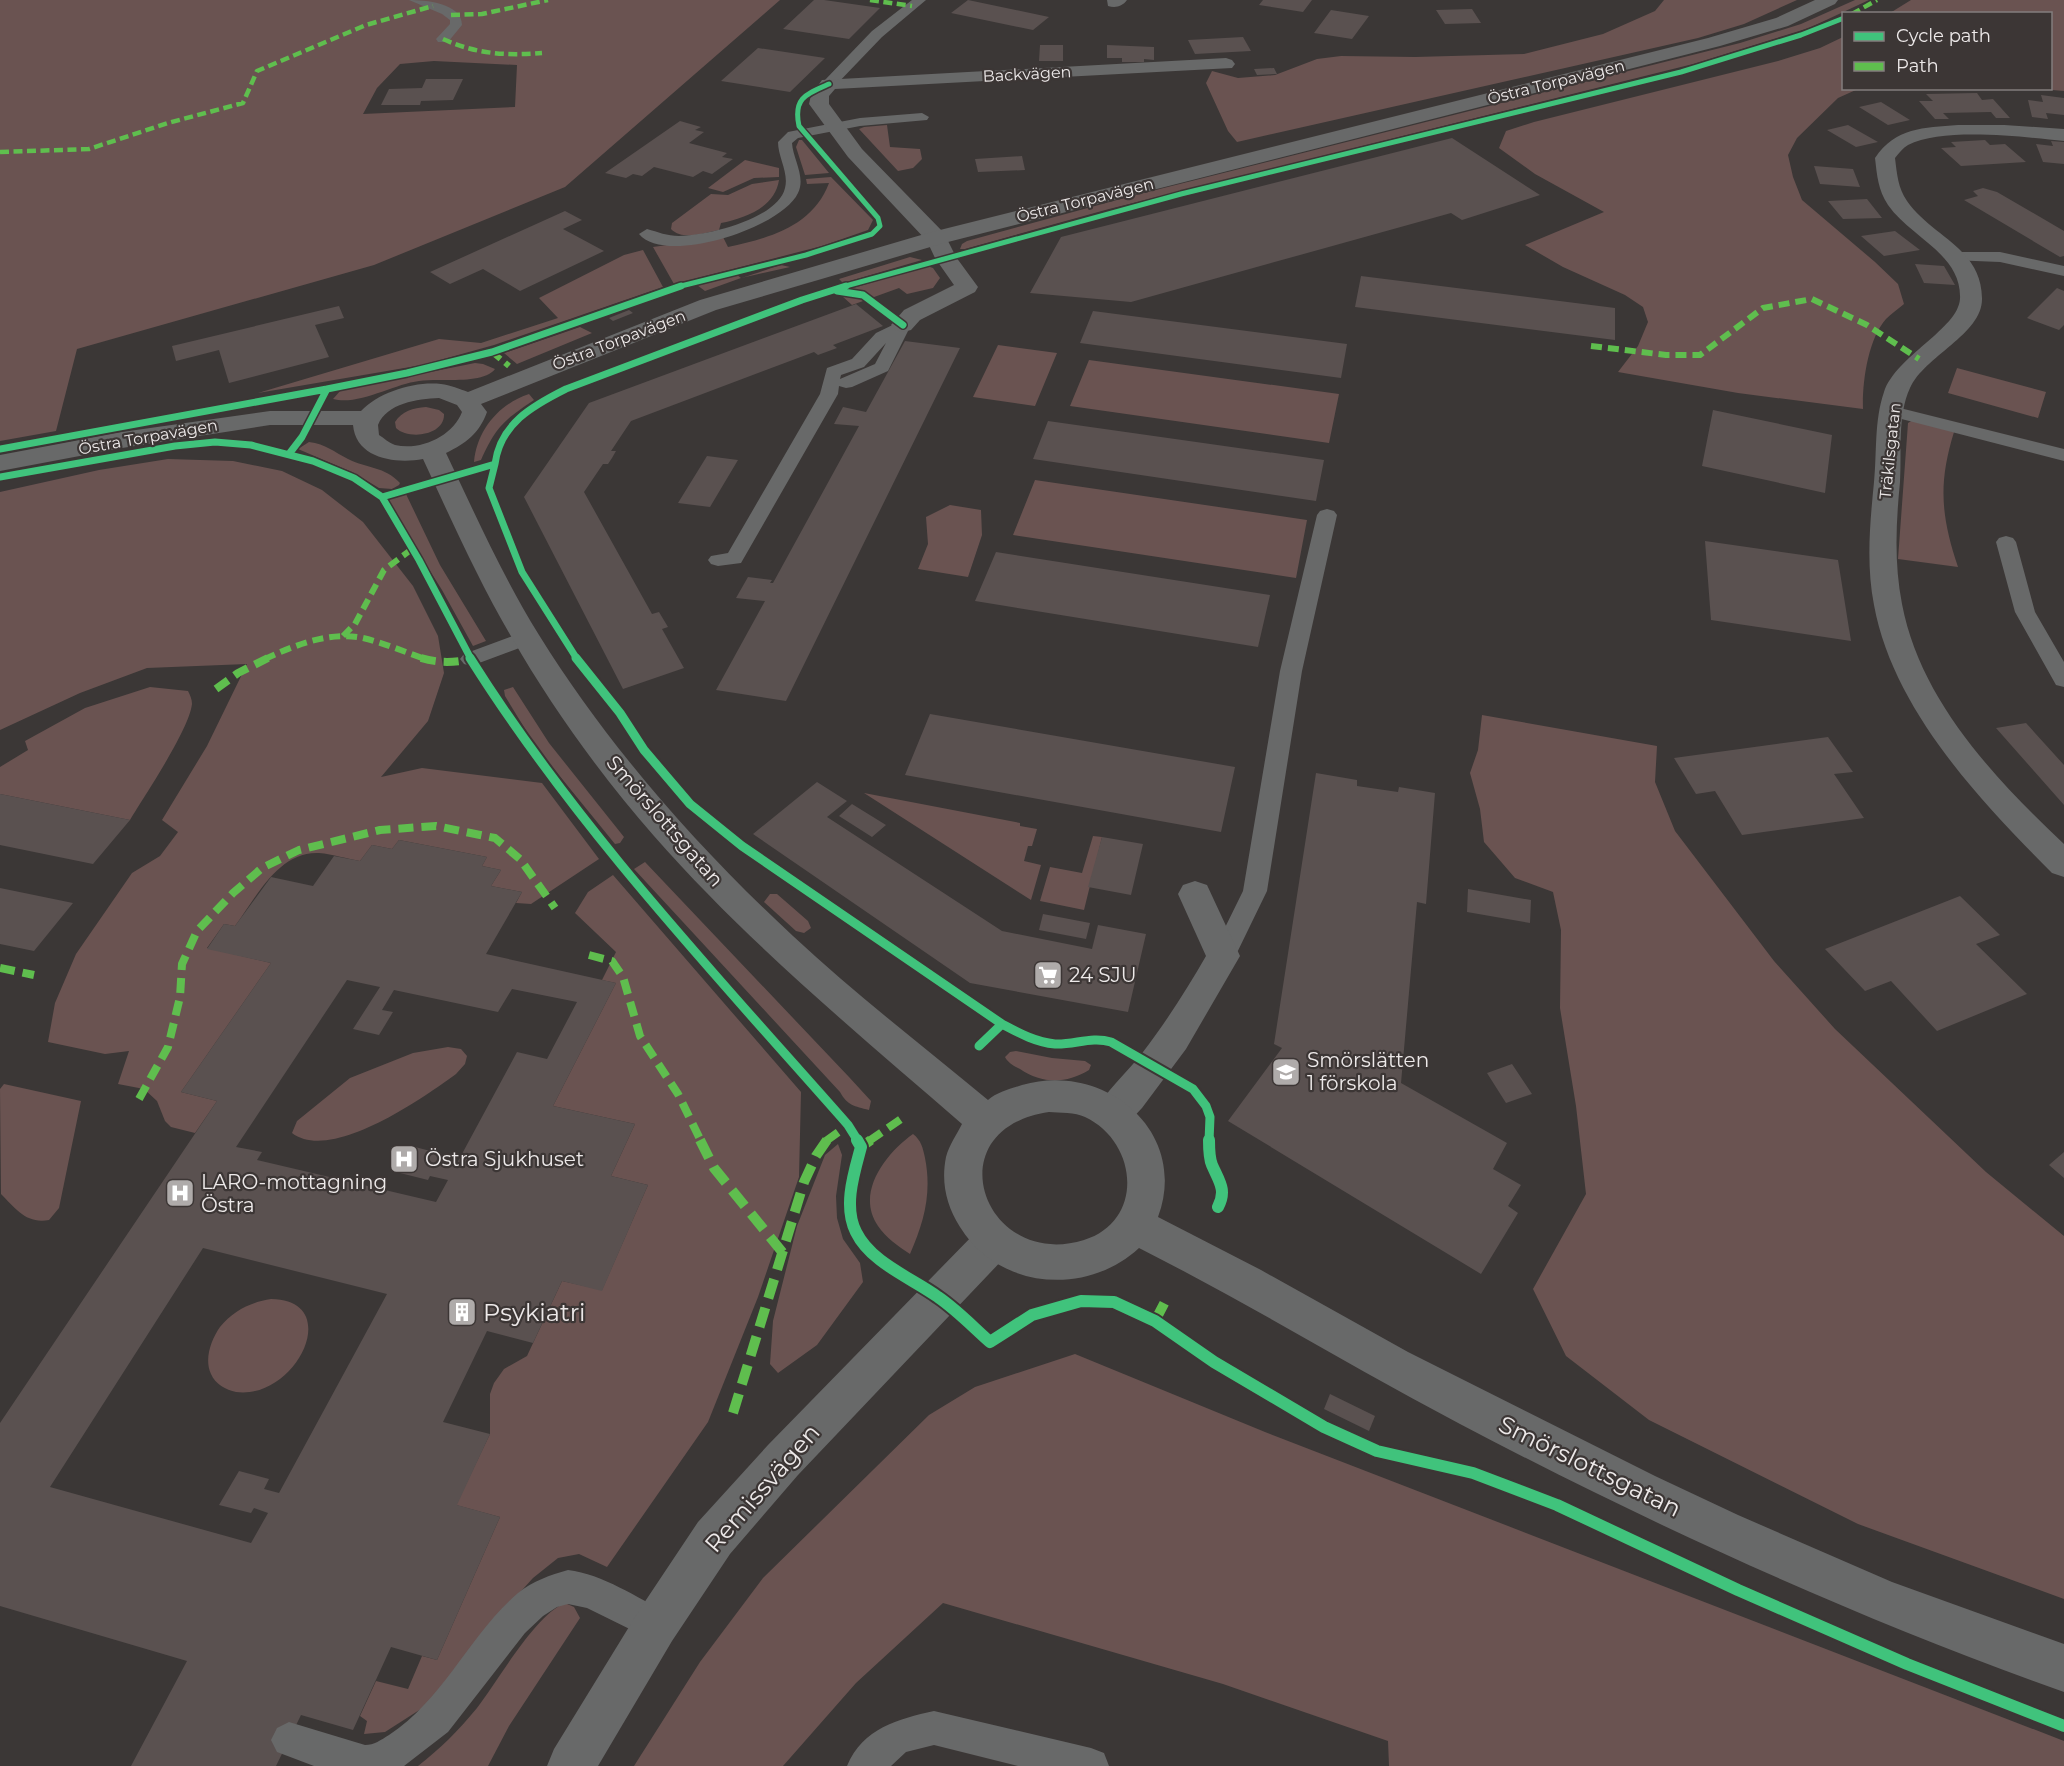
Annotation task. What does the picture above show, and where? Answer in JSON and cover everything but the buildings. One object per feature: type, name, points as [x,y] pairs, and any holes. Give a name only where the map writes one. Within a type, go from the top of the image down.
[{"type":"street","name":"Östra Torpavägen","points":[[468,401],[708,306],[936,238],[1714,42],[1782,22],[1829,0]]},
{"type":"street","name":"Backvägen","points":[[829,84],[1226,64]]},
{"type":"street","points":[[829,84],[820,95],[819,104],[855,153],[936,238],[946,258],[967,287],[912,315],[903,325]]},
{"type":"street","name":"Träkilsgatan","points":[[2064,135],[1999,131],[1951,132],[1911,138],[1892,148],[1885,158],[1884,164],[1890,192],[1908,217],[1956,256],[1964,267],[1971,285],[1971,302],[1964,321],[1919,359],[1897,388],[1892,411],[1882,534],[1882,559],[1892,624],[1906,660],[1925,698],[1962,753],[2006,807],[2064,864]]},
{"type":"street","points":[[441,391],[452,393],[468,401],[475,415],[473,423],[458,439],[432,450],[408,453],[378,447],[367,438],[365,425],[368,418],[382,405],[416,392],[441,391]]},
{"type":"street","name":"Östra Torpavägen","points":[[0,463],[122,440],[260,419],[368,418]]},
{"type":"street","name":"Smörslottsgatan","points":[[432,450],[488,569],[526,638],[575,712],[666,828],[781,946],[987,1122]]},
{"type":"street","points":[[1113,1114],[1138,1088],[1202,995],[1223,956],[1194,894]]},
{"type":"street","points":[[1049,1096],[1072,1097],[1093,1103],[1113,1114],[1129,1129],[1140,1146],[1147,1165],[1148,1186],[1144,1206],[1134,1225],[1119,1241],[1101,1253],[1080,1261],[1057,1263],[1034,1261],[1012,1254],[993,1242],[978,1227],[968,1210],[963,1191],[962,1172],[966,1154],[975,1136],[987,1122],[1005,1108],[1026,1100],[1049,1096]]},
{"type":"street","name":"Smörslottsgatan","points":[[1134,1225],[1261,1291],[1390,1364],[1652,1498],[1800,1567],[2064,1668]]},
{"type":"street","name":"Remissvägen","points":[[571,1766],[656,1625],[722,1529],[783,1460],[993,1242]]},
{"type":"lane","points":[[416,0],[446,10],[456,19],[456,25],[443,39]]},
{"type":"lane","points":[[829,84],[877,34],[920,0]]},
{"type":"lane","points":[[647,234],[652,237],[678,240],[738,229],[758,222],[784,204],[791,194],[793,178],[785,156],[785,142],[793,135],[860,122],[922,117]]},
{"type":"lane","points":[[1956,256],[2000,257],[2064,271]]},
{"type":"lane","points":[[846,383],[882,367],[903,325]]},
{"type":"lane","points":[[718,560],[734,559],[829,394],[833,372],[858,363],[882,337],[903,325]]},
{"type":"lane","points":[[1892,411],[2064,455]]},
{"type":"lane","points":[[1223,956],[1255,891],[1291,671],[1328,515]]},
{"type":"lane","points":[[2006,542],[2025,612],[2064,680]]},
{"type":"lane","points":[[471,659],[526,638]]},
{"type":"lane","points":[[289,1740],[346,1758],[372,1763],[404,1747],[437,1719],[489,1650],[532,1604],[554,1589],[571,1587],[585,1591],[656,1625]]},
{"type":"lane","points":[[865,1766],[897,1737],[934,1728],[1091,1766]]},
{"type":"shaded area","points":[[0,0],[780,0],[565,187],[374,265],[77,349],[56,431],[0,441]],"holes":[[[434,61],[517,65],[515,107],[363,114],[377,88],[400,64]]]},
{"type":"shaded area","points":[[1664,0],[1797,0],[1744,24],[1698,38],[1237,142],[1228,131],[1206,83],[1212,71],[1238,78],[1275,75],[1317,59],[1341,56],[1415,57],[1524,54],[1603,34],[1655,11]]},
{"type":"shaded area","points":[[1855,0],[1869,0],[1809,28],[1693,64],[1109,209],[960,249],[967,241],[1128,197],[1740,43],[1801,24]]},
{"type":"shaded area","points":[[1911,0],[2064,0],[2064,91],[2052,90],[2052,12],[1892,12]]},
{"type":"shaded area","points":[[1842,37],[1842,90],[1856,90],[1838,98],[1797,138],[1788,155],[1793,177],[1802,200],[1898,284],[1904,304],[1886,319],[1875,338],[1867,362],[1863,409],[1738,393],[1618,372],[1638,346],[1648,322],[1643,307],[1625,295],[1563,267],[1525,245],[1604,212],[1535,174],[1499,148],[1506,131],[1778,61],[1820,48]]},
{"type":"shaded area","points":[[887,125],[890,147],[920,149],[922,159],[913,168],[898,171],[859,129]]},
{"type":"shaded area","points":[[799,140],[802,140],[829,173],[805,175],[796,147]]},
{"type":"shaded area","points":[[745,160],[779,168],[779,177],[754,178],[723,192],[708,188]]},
{"type":"shaded area","points":[[831,177],[873,220],[868,230],[822,246],[674,284],[653,247],[723,237],[728,247],[774,234],[801,220],[822,198],[829,183],[807,184],[806,179]]},
{"type":"shaded area","points":[[779,180],[776,190],[765,205],[748,215],[721,223],[719,230],[681,235],[671,229],[672,223],[711,194],[728,195],[752,184]]},
{"type":"shaded area","points":[[643,250],[663,287],[494,345],[422,365],[258,393],[439,339],[481,343],[558,318],[539,298],[624,255]]},
{"type":"shaded area","points":[[910,257],[922,260],[843,283],[839,279]]},
{"type":"shaded area","points":[[781,265],[790,267],[741,278]]},
{"type":"shaded area","points":[[927,266],[933,268],[940,278],[933,288],[907,294],[899,288],[852,305],[842,296],[843,291]]},
{"type":"shaded area","points":[[737,275],[741,278],[705,291],[697,285]]},
{"type":"shaded area","points":[[580,327],[592,333],[517,364],[504,353]]},
{"type":"shaded area","points":[[998,345],[1057,353],[1035,406],[973,397]]},
{"type":"shaded area","points":[[1089,360],[1339,394],[1329,443],[1070,406]]},
{"type":"shaded area","points":[[475,363],[495,369],[489,374],[471,379],[419,381],[353,400],[333,399],[341,390]]},
{"type":"shaded area","points":[[1957,368],[2046,392],[2038,418],[1948,393]]},
{"type":"shaded area","points":[[529,394],[534,400],[502,425],[481,460],[474,462],[480,439],[491,420],[508,404]]},
{"type":"shaded area","points":[[426,407],[439,410],[444,414],[439,427],[417,435],[402,432],[396,428],[395,422],[404,413]]},
{"type":"shaded area","points":[[1913,420],[1954,432],[1945,468],[1944,500],[1948,532],[1958,567],[1898,559],[1908,423]]},
{"type":"shaded area","points":[[309,442],[325,446],[355,462],[388,473],[400,483],[392,489],[379,488],[352,472],[298,449]]},
{"type":"shaded area","points":[[168,459],[233,461],[282,471],[322,490],[363,522],[413,586],[438,636],[444,673],[428,721],[381,777],[422,768],[542,783],[599,859],[531,904],[516,903],[522,892],[491,886],[501,870],[482,866],[487,857],[399,840],[392,849],[372,845],[360,861],[329,854],[304,854],[280,868],[260,890],[235,926],[224,924],[207,948],[271,963],[181,1092],[217,1101],[195,1133],[171,1127],[165,1121],[157,1101],[144,1089],[118,1084],[129,1051],[105,1054],[48,1042],[55,1003],[76,954],[132,873],[160,856],[178,832],[162,820],[207,746],[247,664],[147,668],[80,693],[0,730],[0,492],[99,470]]},
{"type":"shaded area","points":[[1035,480],[1307,520],[1296,578],[1013,535]]},
{"type":"shaded area","points":[[405,492],[440,565],[486,641],[473,646],[442,590],[386,501],[387,498]]},
{"type":"shaded area","points":[[950,505],[981,510],[982,535],[968,577],[918,569],[928,544],[926,517]]},
{"type":"shaded area","points":[[150,687],[188,691],[192,704],[175,746],[130,820],[0,794],[0,767],[28,750],[25,741],[85,708]]},
{"type":"shaded area","points":[[513,687],[549,743],[624,837],[620,843],[615,844],[536,747],[505,696],[504,690]]},
{"type":"shaded area","points":[[1482,715],[1657,746],[1655,782],[1675,831],[1774,961],[1835,1029],[1986,1172],[2064,1236],[2064,1599],[1858,1524],[1649,1420],[1566,1356],[1533,1289],[1586,1194],[1576,1106],[1560,1008],[1561,930],[1553,892],[1515,878],[1484,842],[1480,809],[1470,773],[1478,750]]},
{"type":"shaded area","points":[[864,793],[1020,823],[1020,826],[1037,829],[1032,846],[1028,846],[1024,861],[1041,865],[1031,900]]},
{"type":"shaded area","points":[[1093,836],[1102,837],[1084,910],[1040,901],[1050,867],[1082,873]]},
{"type":"shaded area","points":[[645,862],[871,1101],[869,1110],[855,1106],[846,1100],[634,869]]},
{"type":"shaded area","points":[[613,875],[801,1092],[799,1177],[758,1297],[708,1422],[607,1567],[579,1554],[558,1558],[533,1578],[503,1611],[435,1700],[385,1732],[364,1734],[367,1721],[360,1716],[376,1681],[408,1689],[422,1656],[437,1660],[500,1517],[456,1505],[490,1434],[490,1394],[494,1383],[504,1369],[527,1356],[562,1281],[602,1290],[648,1185],[611,1176],[635,1124],[553,1106],[616,983],[602,980],[616,952],[575,913],[588,892]]},
{"type":"shaded area","points":[[770,894],[777,894],[808,921],[811,928],[804,933],[796,931],[764,902]]},
{"type":"shaded area","points":[[448,1047],[461,1049],[467,1056],[465,1064],[456,1074],[400,1111],[352,1134],[329,1140],[309,1140],[292,1133],[297,1121],[350,1078],[413,1053]]},
{"type":"shaded area","points":[[1010,1052],[1085,1061],[1091,1065],[1089,1070],[1072,1078],[1045,1080],[1028,1074],[1008,1061],[1005,1057]]},
{"type":"shaded area","points":[[4,1084],[81,1101],[59,1208],[49,1220],[34,1220],[22,1214],[1,1194],[0,1089]]},
{"type":"shaded area","points":[[913,1134],[920,1142],[923,1151],[928,1183],[923,1219],[910,1254],[892,1242],[878,1226],[872,1213],[870,1200],[872,1187],[884,1163]]},
{"type":"shaded area","points":[[838,1144],[842,1155],[836,1196],[837,1218],[843,1239],[860,1263],[863,1282],[817,1345],[778,1373],[770,1364],[773,1321],[797,1226],[825,1155]]},
{"type":"shaded area","points":[[271,1299],[293,1304],[305,1315],[308,1331],[304,1349],[293,1366],[277,1381],[258,1390],[236,1392],[225,1388],[215,1381],[209,1368],[208,1356],[214,1338],[225,1321],[237,1312],[256,1302]]},
{"type":"shaded area","points":[[1075,1354],[1265,1432],[2064,1741],[2064,1766],[1389,1766],[1388,1741],[1223,1684],[943,1603],[856,1683],[783,1766],[634,1766],[700,1662],[763,1578],[929,1415],[975,1387]]},
{"type":"shaded area","points":[[565,1603],[574,1607],[580,1618],[509,1726],[488,1766],[418,1766],[442,1746],[470,1716],[541,1621]]},
{"type":"marked path","points":[[451,15],[482,14],[548,0]]},
{"type":"marked path","points":[[870,0],[912,6]]},
{"type":"marked path","points":[[1856,12],[1877,0]]},
{"type":"marked path","points":[[0,152],[89,149],[168,123],[243,103],[257,71],[366,25],[433,6]]},
{"type":"marked path","points":[[443,39],[468,49],[492,54],[542,53]]},
{"type":"marked path","points":[[1591,346],[1666,355],[1700,355],[1763,308],[1812,299],[1867,325],[1919,359]]},
{"type":"marked path","points":[[492,352],[509,366]]},
{"type":"marked path","points":[[343,636],[355,624],[384,570],[412,549]]},
{"type":"marked path","points":[[216,689],[238,673],[262,660],[306,643],[334,637],[362,638],[441,662],[456,663],[471,659]]},
{"type":"marked path","points":[[139,1099],[168,1047],[180,997],[182,964],[197,931],[233,893],[262,868],[299,850],[380,830],[436,826],[495,838],[520,859],[555,908]]},
{"type":"marked path","points":[[589,955],[612,961],[623,977],[640,1036],[678,1094],[714,1168],[783,1253]]},
{"type":"marked path","points":[[0,968],[34,975]]},
{"type":"marked path","points":[[861,1147],[904,1117]]},
{"type":"marked path","points":[[733,1413],[804,1182],[820,1149],[832,1135],[848,1125]]},
{"type":"marked path","points":[[1155,1321],[1167,1298]]},
{"type":"cycle path","points":[[382,497],[495,464],[497,450],[509,427],[530,409],[566,389],[802,300],[871,278],[1181,194],[1681,72],[1801,35],[1842,19]]},
{"type":"cycle path","points":[[327,389],[407,373],[492,352],[671,289],[707,278],[806,255],[872,234],[880,226],[878,218],[799,126],[797,109],[802,98],[829,84]]},
{"type":"cycle path","points":[[837,291],[863,295],[903,325]]},
{"type":"cycle path","points":[[0,449],[327,389],[302,437],[289,454]]},
{"type":"cycle path","points":[[0,477],[175,446],[215,442],[251,445],[313,461],[354,478],[382,497],[419,560],[471,659],[556,783],[634,882],[848,1125],[861,1147],[850,1200],[852,1222],[862,1241],[893,1268],[945,1302],[990,1342],[1032,1315],[1081,1301],[1114,1302],[1155,1321],[1214,1362],[1324,1427],[1377,1451],[1473,1473],[1557,1505],[1738,1590],[1907,1664],[2064,1726]]},
{"type":"cycle path","points":[[495,464],[489,488],[522,572],[584,670],[620,713],[644,750],[690,804],[742,846],[1002,1024]]},
{"type":"cycle path","points":[[979,1046],[1002,1024],[1030,1039],[1056,1044],[1101,1039],[1111,1042],[1193,1089],[1206,1106],[1210,1117],[1211,1163],[1221,1181],[1223,1198],[1218,1207]]},
{"type":"place","name":"24 SJU","points":[[1048,975]]},
{"type":"place","name":"Smörslätten 1 förskola","points":[[1286,1072]]},
{"type":"place","name":"Östra Sjukhuset","points":[[404,1159]]},
{"type":"place","name":"LARO-mottagning Östra","points":[[180,1193]]},
{"type":"place","name":"Psykiatri","points":[[462,1312]]}]
